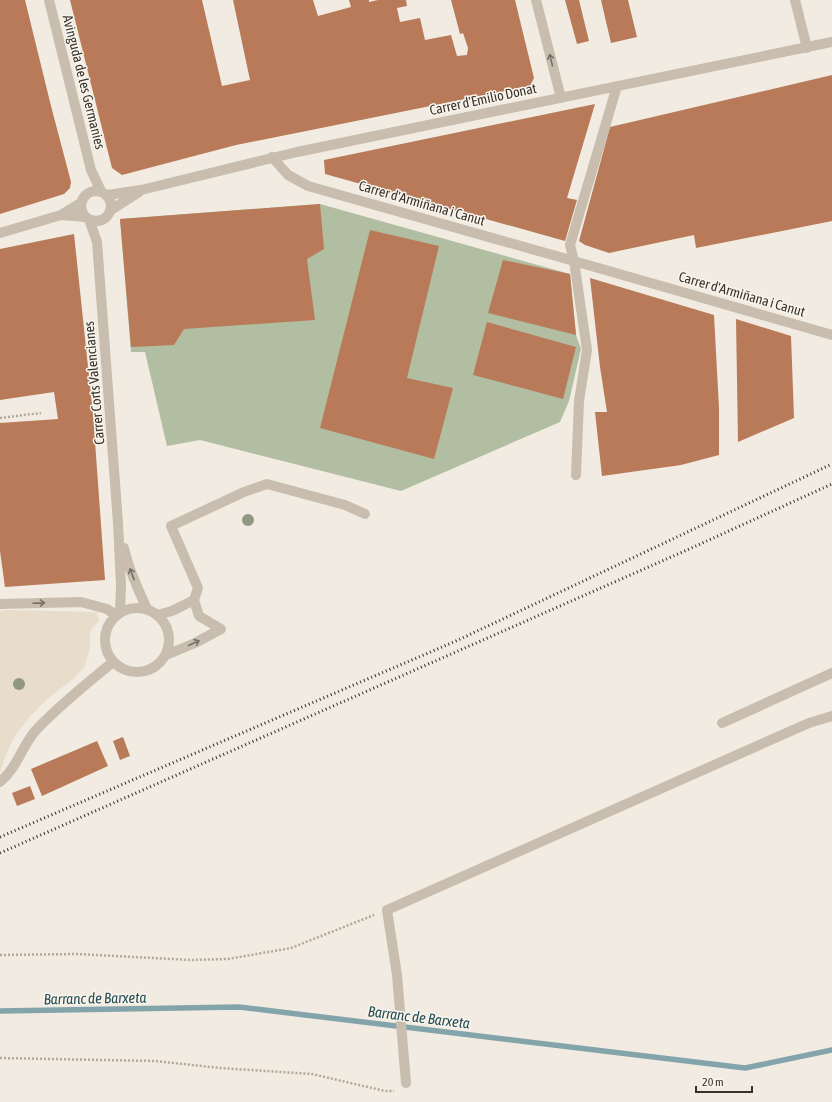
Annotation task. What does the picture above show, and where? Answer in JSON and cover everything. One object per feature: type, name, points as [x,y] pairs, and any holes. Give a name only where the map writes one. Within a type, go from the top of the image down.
[{"type":"street","name":"Avinguda de les Germanies","points":[[49,0],[91,170],[104,193]]},
{"type":"street","points":[[536,0],[561,98]]},
{"type":"street","points":[[796,0],[807,48]]},
{"type":"street","name":"Carrer d'Emilio Donat","points":[[104,193],[141,190],[272,157],[832,42]]},
{"type":"street","points":[[576,475],[579,401],[587,350],[574,260],[570,245],[617,86]]},
{"type":"street","name":"Carrer d'Armiñana i Canut","points":[[272,157],[288,175],[308,186],[574,260],[832,335]]},
{"type":"street","name":"Avinguda de les Germanies","points":[[84,197],[91,170]]},
{"type":"street","name":"Carrer d'Emilio Donat","points":[[108,214],[141,190]]},
{"type":"street","points":[[0,233],[61,215],[92,191],[104,193],[111,202],[108,214],[97,221],[87,218],[61,215]]},
{"type":"street","points":[[84,197],[82,210],[87,218]]},
{"type":"street","name":"Carrer Corts Valencianes","points":[[97,242],[108,214]]},
{"type":"street","name":"Carrer Corts Valencianes","points":[[87,218],[97,242],[118,523],[121,586],[118,614]]},
{"type":"street","points":[[166,655],[195,643],[221,629],[199,616],[194,600],[198,588],[171,526],[244,492],[267,484],[344,505],[366,514]]},
{"type":"street","name":"Carrer Corts Valencianes","points":[[118,523],[126,559],[135,584],[148,609]]},
{"type":"street","points":[[157,615],[172,611],[194,600]]},
{"type":"street","points":[[0,604],[81,602],[107,609],[118,614]]},
{"type":"street","points":[[134,608],[148,609],[165,623],[169,634],[169,645],[166,655],[160,664],[152,670],[131,672],[121,669],[107,654],[105,633],[109,623],[118,614],[134,608]]},
{"type":"street","points":[[0,782],[14,767],[36,730],[77,692],[113,662]]},
{"type":"street","points":[[722,723],[832,673]]},
{"type":"street","points":[[406,1083],[397,976],[387,910],[526,847],[809,723],[832,716]]},
{"type":"path","points":[[0,418],[41,413]]},
{"type":"path","points":[[0,955],[77,954],[191,960],[228,959],[291,948],[387,910]]},
{"type":"path","points":[[0,1058],[155,1061],[220,1068],[312,1074],[385,1091],[398,1091],[406,1083]]},
{"type":"green space","points":[[320,204],[570,274],[576,335],[581,349],[569,401],[560,422],[401,491],[200,440],[167,446],[145,352],[131,352],[120,219]]},
{"type":"shaded area","points":[[0,611],[97,612],[99,621],[92,628],[90,634],[90,648],[84,668],[73,679],[46,700],[28,719],[14,737],[0,772]]},
{"type":"building","points":[[0,0],[25,0],[71,182],[70,188],[64,194],[0,214]]},
{"type":"building","points":[[70,0],[202,0],[222,86],[250,80],[233,0],[313,0],[318,16],[351,7],[349,0],[369,0],[369,2],[378,0],[406,0],[407,6],[397,8],[400,22],[420,18],[425,40],[451,35],[457,56],[467,55],[468,48],[463,33],[460,34],[451,0],[515,0],[534,78],[530,86],[236,145],[122,175],[112,168]]},
{"type":"building","points":[[565,0],[579,0],[589,41],[577,44]]},
{"type":"building","points":[[601,0],[628,0],[637,37],[611,43]]},
{"type":"building","points":[[832,75],[832,221],[696,248],[694,235],[609,253],[585,245],[579,241],[610,127]]},
{"type":"building","points":[[595,104],[567,198],[577,200],[565,241],[325,174],[324,160]]},
{"type":"building","points":[[320,204],[324,249],[307,259],[315,320],[184,329],[174,345],[131,347],[120,219]]},
{"type":"building","points":[[370,230],[439,246],[407,378],[453,388],[434,459],[320,428]]},
{"type":"building","points":[[74,234],[93,414],[105,580],[5,587],[0,551],[0,423],[58,419],[54,392],[0,400],[0,249]]},
{"type":"building","points":[[503,260],[570,274],[576,335],[488,313]]},
{"type":"building","points":[[590,278],[714,315],[719,408],[719,455],[681,465],[602,476],[595,412],[607,412],[600,367]]},
{"type":"building","points":[[736,319],[791,336],[794,418],[738,442]]},
{"type":"building","points":[[487,322],[576,347],[563,399],[473,375]]},
{"type":"building","points":[[123,737],[130,756],[120,760],[113,741]]},
{"type":"building","points":[[97,741],[108,766],[42,796],[31,769]]},
{"type":"building","points":[[30,786],[35,799],[17,806],[12,793]]},
{"type":"waterway","name":"Barranc de Barxeta","points":[[0,1011],[239,1007],[745,1068],[832,1050]]},
{"type":"railway","points":[[0,837],[456,641],[832,464]]},
{"type":"railway","points":[[0,853],[687,550],[832,484]]}]
